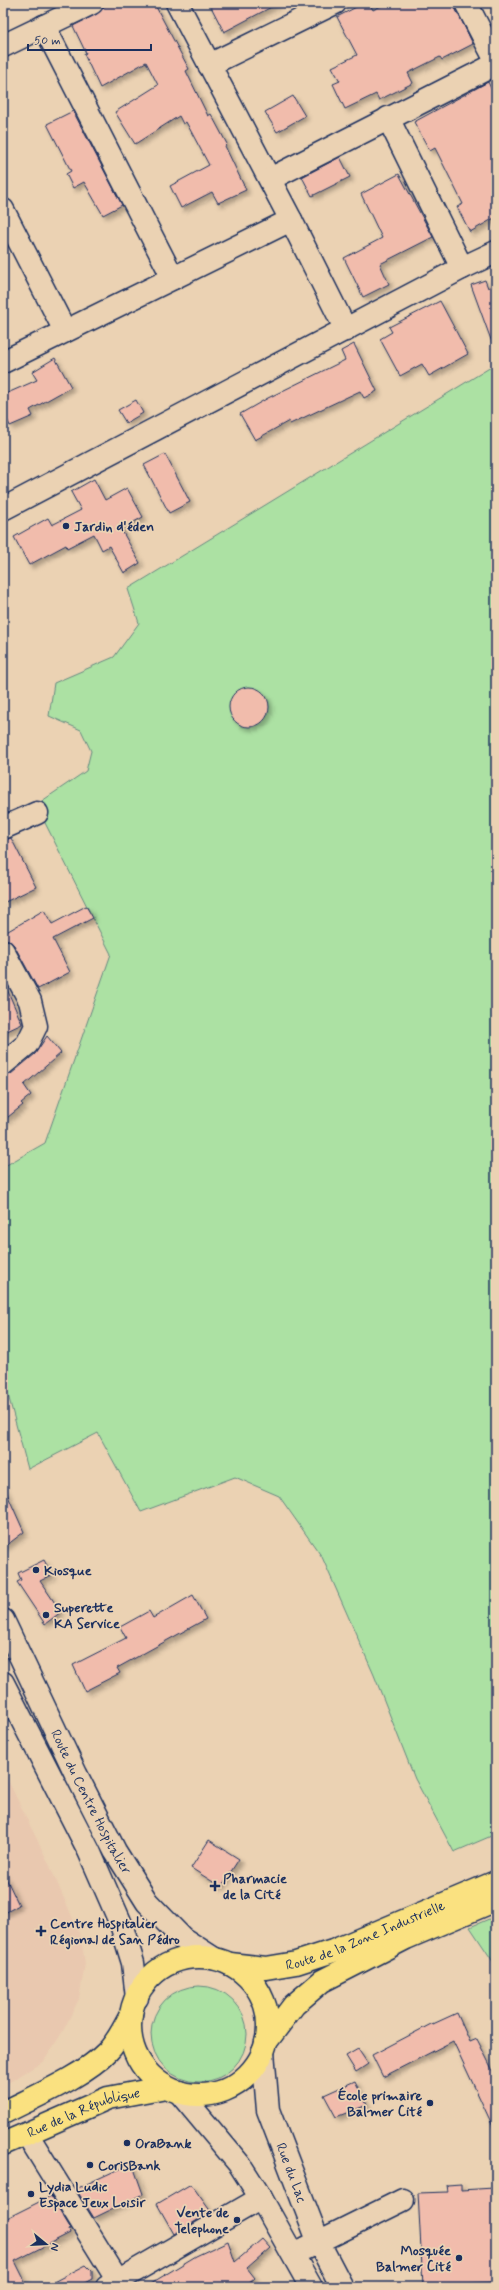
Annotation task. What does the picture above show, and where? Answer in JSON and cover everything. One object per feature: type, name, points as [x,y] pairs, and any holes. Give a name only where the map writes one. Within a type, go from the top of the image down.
[{"type":"main road","name":"Route de la Zone Industrielle","points":[[221,1961],[266,1968],[296,1963],[333,1951],[496,1882]]},
{"type":"main road","name":"Route de la Zone Industrielle","points":[[265,2047],[294,2005],[322,1981],[406,1938],[496,1900]]},
{"type":"main road","points":[[196,1957],[221,1961],[240,1970],[258,1990],[267,2015],[265,2047],[250,2072],[230,2088],[204,2095],[172,2090],[147,2072],[137,2056],[132,2039],[134,2006],[152,1976],[172,1963],[196,1957]]},
{"type":"main road","name":"Rue de la République","points":[[3,2113],[54,2088],[102,2057],[119,2036],[134,2006]]},
{"type":"main road","name":"Rue de la République","points":[[3,2144],[108,2098],[172,2090]]},
{"type":"street","points":[[3,46],[92,3]]},
{"type":"street","points":[[177,3],[270,179],[346,330]]},
{"type":"street","points":[[466,3],[496,61]]},
{"type":"street","points":[[209,65],[325,5]]},
{"type":"street","points":[[44,26],[173,278]]},
{"type":"street","points":[[270,179],[496,64]]},
{"type":"street","points":[[388,118],[462,268]]},
{"type":"street","points":[[3,210],[65,331]]},
{"type":"street","points":[[3,362],[291,220]]},
{"type":"street","points":[[4,504],[346,330],[462,268],[496,252]]},
{"type":"street","points":[[3,828],[37,812]]},
{"type":"street","points":[[3,951],[30,1001],[36,1026],[27,1044],[3,1064]]},
{"type":"street","name":"Route du Centre Hospitalier","points":[[3,1620],[80,1781],[115,1850],[143,1896],[162,1920],[182,1938],[221,1961]]},
{"type":"street","name":"Route du Centre Hospitalier","points":[[3,1683],[89,1851],[121,1924],[133,1963],[134,2006]]},
{"type":"street","name":"Rue du Lac","points":[[265,2047],[268,2110],[319,2243],[342,2287]]},
{"type":"street","points":[[172,2090],[229,2150],[261,2198],[311,2287]]},
{"type":"street","points":[[27,2134],[112,2284],[261,2198]]},
{"type":"street","points":[[292,2253],[319,2243],[403,2200]]},
{"type":"shaded area","name":"Centre Hospitalier Régional de San Pédro","points":[[3,1770],[49,1864],[81,1937],[85,1964],[79,1999],[63,2031],[44,2061],[3,2086]]},
{"type":"green space","points":[[496,364],[496,1834],[454,1852],[415,1779],[374,1675],[322,1557],[279,1496],[235,1477],[141,1512],[98,1433],[28,1469],[3,1376],[3,1167],[45,1143],[111,954],[36,805],[86,771],[91,751],[81,730],[49,716],[54,683],[114,657],[139,623],[128,589]]},
{"type":"green space","points":[[496,1916],[496,1966],[470,1927]]},
{"type":"green space","points":[[199,1986],[217,1989],[233,2000],[244,2016],[247,2034],[244,2052],[233,2068],[217,2079],[199,2082],[181,2079],[165,2068],[154,2052],[151,2034],[154,2016],[165,2000],[181,1989]]},
{"type":"building","points":[[108,3],[154,3],[189,69],[186,71],[208,116],[211,114],[227,144],[225,146],[246,190],[218,203],[212,192],[181,208],[170,186],[209,165],[186,122],[183,124],[179,116],[135,144],[115,112],[158,85],[146,62],[100,88],[73,26],[97,14]]},
{"type":"building","points":[[209,3],[279,3],[224,32]]},
{"type":"building","points":[[364,3],[369,3],[373,10],[387,3],[453,3],[473,44],[442,60],[440,57],[408,73],[413,83],[379,100],[376,94],[345,109],[333,84],[340,81],[332,67],[357,55],[337,17]]},
{"type":"building","points":[[488,82],[496,99],[496,217],[470,232],[457,207],[463,204],[435,148],[430,151],[414,122]]},
{"type":"building","points":[[293,96],[305,116],[277,132],[265,112]]},
{"type":"building","points":[[73,111],[122,205],[103,215],[84,182],[73,188],[66,174],[71,171],[47,124]]},
{"type":"building","points":[[340,157],[350,177],[312,196],[302,177]]},
{"type":"building","points":[[399,174],[433,237],[380,264],[389,284],[363,297],[344,258],[382,238],[361,194]]},
{"type":"building","points":[[485,280],[488,288],[496,283],[494,348],[471,285]]},
{"type":"building","points":[[440,301],[468,354],[429,376],[422,364],[400,376],[380,339],[392,332],[389,327]]},
{"type":"building","points":[[354,344],[377,391],[364,398],[360,391],[290,424],[289,421],[255,440],[240,414],[268,398],[345,360],[341,351]]},
{"type":"building","points":[[55,358],[71,387],[30,410],[33,416],[10,426],[3,410],[3,395],[37,380],[32,372]]},
{"type":"building","points":[[136,400],[143,413],[126,423],[118,410]]},
{"type":"building","points":[[165,454],[190,502],[169,513],[144,465]]},
{"type":"building","points":[[94,479],[105,500],[127,488],[143,517],[121,529],[140,563],[124,573],[109,546],[102,550],[94,534],[67,548],[66,545],[29,565],[14,537],[48,518],[52,525],[81,510],[71,492]]},
{"type":"building","points":[[253,687],[260,690],[266,696],[269,707],[268,715],[260,724],[253,727],[245,727],[238,724],[230,715],[229,703],[232,696],[241,688]]},
{"type":"building","points":[[11,838],[36,887],[3,903],[3,840]]},
{"type":"building","points":[[86,906],[93,918],[53,939],[70,972],[38,989],[14,945],[9,940],[3,939],[3,934],[44,910],[52,924]]},
{"type":"building","points":[[3,980],[22,1024],[3,1033]]},
{"type":"building","points":[[47,1036],[61,1053],[24,1085],[31,1095],[21,1103],[23,1105],[3,1121],[3,1076],[11,1074],[35,1054]]},
{"type":"building","points":[[3,1485],[24,1532],[3,1548]]},
{"type":"building","points":[[44,1560],[52,1575],[40,1581],[61,1612],[45,1624],[17,1582],[21,1580],[18,1573]]},
{"type":"building","points":[[193,1595],[206,1619],[117,1668],[120,1673],[85,1691],[73,1665],[126,1638],[120,1627],[149,1611],[153,1618]]},
{"type":"building","points":[[209,1840],[239,1859],[221,1887],[191,1868]]},
{"type":"building","points":[[3,1872],[19,1905],[3,1914]]},
{"type":"building","points":[[457,2013],[470,2042],[477,2039],[496,2077],[496,2133],[453,2041],[383,2077],[372,2055],[433,2023]]},
{"type":"building","points":[[358,2049],[368,2064],[356,2072],[346,2056]]},
{"type":"building","points":[[355,2081],[367,2105],[336,2117],[324,2095]]},
{"type":"building","points":[[132,2163],[143,2194],[94,2218],[76,2189]]},
{"type":"building","points":[[191,2184],[211,2212],[174,2234],[157,2204]]},
{"type":"building","name":"Mosquée Balmer Cité","points":[[461,2184],[461,2190],[494,2188],[496,2282],[423,2286],[418,2193],[448,2192],[447,2185]]},
{"type":"building","points":[[51,2196],[71,2229],[69,2230],[70,2233],[15,2261],[28,2287],[3,2287],[3,2220]]},
{"type":"building","points":[[262,2239],[270,2248],[247,2268],[255,2278],[245,2287],[145,2287],[196,2256],[228,2241],[235,2262]]},
{"type":"building","points":[[86,2265],[92,2271],[92,2279],[77,2287],[44,2287]]},
{"type":"place","name":"Jardin d'éden","points":[[66,526]]},
{"type":"place","name":"Kiosque","points":[[36,1570]]},
{"type":"place","name":"Superette KA Service","points":[[46,1615]]},
{"type":"place","name":"Pharmacie de la Cité","points":[[215,1886]]},
{"type":"place","name":"Centre Hospitalier Régional de San Pédro","points":[[41,1931]]},
{"type":"place","name":"École primaire Balmer Cité","points":[[430,2103]]},
{"type":"place","name":"OraBank","points":[[127,2143]]},
{"type":"place","name":"CorisBank","points":[[90,2165]]},
{"type":"place","name":"Lydia Ludic Espace Jeux Loisir","points":[[31,2194]]},
{"type":"place","name":"Vente de Telephone","points":[[237,2220]]},
{"type":"place","name":"Mosquée Balmer Cité","points":[[459,2258]]}]
